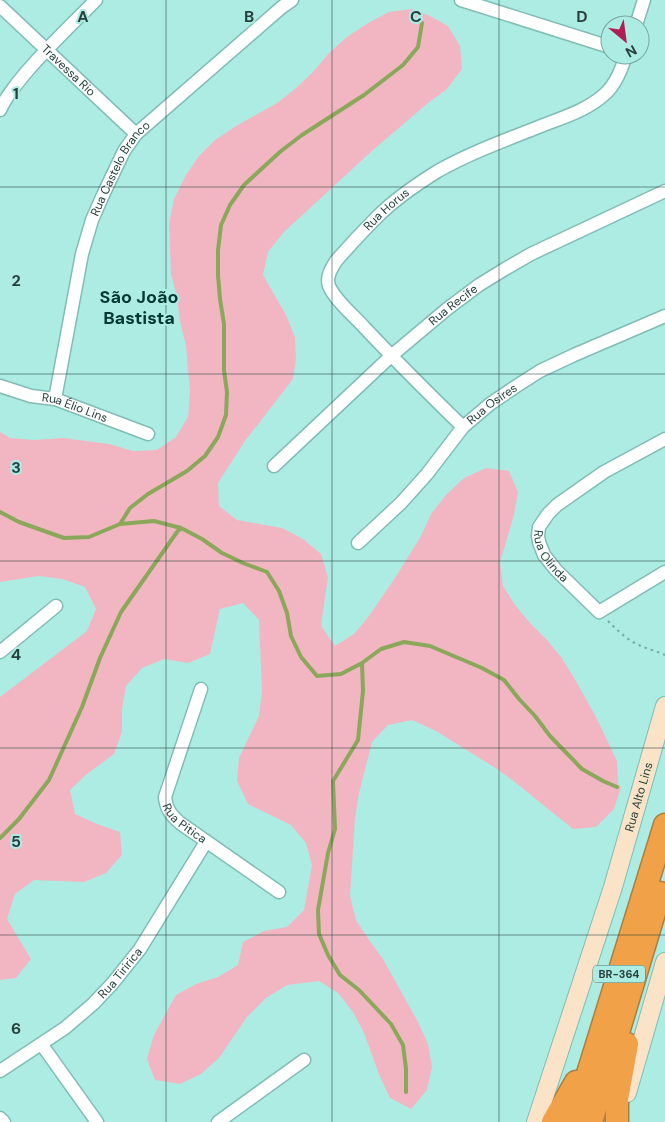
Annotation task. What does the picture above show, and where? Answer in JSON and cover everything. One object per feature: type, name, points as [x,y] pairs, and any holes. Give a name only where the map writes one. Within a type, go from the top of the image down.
[{"type":"highway","name":"BR-364","points":[[573,1122],[665,825]]},
{"type":"highway","name":"BR-364","points":[[591,1122],[665,878]]},
{"type":"highway","points":[[618,1122],[617,1099],[637,981],[646,941]]},
{"type":"highway","points":[[553,1122],[594,1053]]},
{"type":"main road","name":"Rua Alto Lins","points":[[536,1122],[613,887],[665,706]]},
{"type":"main road","points":[[618,1122],[665,962]]},
{"type":"street","points":[[0,110],[5,99],[16,84],[46,49],[96,0]]},
{"type":"street","name":"Rua Castelo Branco","points":[[55,399],[84,245],[92,220],[124,151],[136,134],[292,0]]},
{"type":"street","points":[[461,0],[600,44]]},
{"type":"street","points":[[639,15],[644,0]]},
{"type":"street","name":"Travessa Rio","points":[[0,6],[136,134]]},
{"type":"street","name":"Rua Horus","points":[[463,427],[391,356],[343,305],[330,288],[328,279],[332,267],[378,215],[408,191],[438,171],[486,147],[590,106],[608,91],[622,65]]},
{"type":"street","name":"Rua Recife","points":[[274,466],[391,356],[479,285],[531,254],[665,191]]},
{"type":"street","name":"Rua Osires","points":[[358,543],[401,503],[432,468],[463,427],[490,404],[540,371],[665,316]]},
{"type":"street","name":"Rua Élio Lins","points":[[0,386],[31,396],[55,399],[148,434]]},
{"type":"street","name":"Rua Olinda","points":[[599,612],[556,570],[544,555],[538,542],[540,527],[548,514],[557,505],[598,476],[665,439]]},
{"type":"street","points":[[599,612],[665,572]]},
{"type":"street","points":[[0,652],[56,606]]},
{"type":"street","name":"Rua Pitica","points":[[201,689],[166,797],[166,803],[171,814],[180,823],[279,892]]},
{"type":"street","name":"Rua Tiririca","points":[[0,1071],[65,1028],[93,1004],[112,984],[140,949],[206,842]]},
{"type":"street","points":[[42,1045],[97,1122]]},
{"type":"street","points":[[218,1122],[304,1060]]},
{"type":"street","points":[[0,1118],[4,1122]]},
{"type":"path","points":[[599,612],[631,641],[665,655]]},
{"type":"shaded area","points":[[412,9],[448,26],[460,46],[462,69],[447,89],[373,150],[284,232],[268,252],[263,275],[286,315],[295,337],[296,359],[293,379],[245,441],[218,483],[219,506],[237,520],[282,528],[303,539],[321,554],[328,577],[321,626],[335,646],[354,634],[369,616],[421,536],[431,514],[446,495],[464,478],[486,468],[509,471],[518,492],[514,515],[500,562],[503,586],[515,605],[561,657],[573,676],[596,717],[617,761],[618,784],[621,787],[614,809],[596,827],[573,829],[497,769],[436,731],[412,720],[388,725],[372,742],[359,793],[355,818],[350,896],[356,920],[383,959],[428,1044],[432,1067],[427,1090],[411,1109],[390,1098],[364,1033],[353,1012],[338,993],[319,981],[287,985],[266,998],[247,1017],[219,1058],[201,1074],[180,1084],[155,1080],[147,1059],[154,1035],[176,995],[196,984],[218,977],[238,965],[243,942],[264,931],[287,927],[304,910],[312,865],[306,843],[291,825],[248,804],[237,781],[239,758],[259,716],[262,691],[259,620],[243,603],[220,609],[210,654],[188,663],[164,659],[142,668],[126,686],[122,709],[122,732],[114,754],[87,774],[70,790],[75,814],[120,832],[122,855],[106,873],[84,882],[34,880],[15,894],[7,919],[31,959],[16,978],[0,980],[0,697],[87,631],[96,609],[85,587],[62,579],[38,576],[0,582],[0,432],[10,438],[34,440],[63,438],[109,444],[133,451],[157,450],[176,437],[188,417],[190,391],[186,346],[171,274],[169,224],[174,199],[186,175],[199,156],[215,140],[277,103],[295,89],[347,37],[389,12]]},
{"type":"waterway","points":[[120,524],[130,508],[148,494],[187,471],[205,456],[218,437],[226,415],[227,392],[224,370],[224,324],[218,275],[218,250],[221,225],[230,205],[244,185],[281,151],[302,135],[364,95],[403,65],[418,47],[422,23]]},
{"type":"waterway","points":[[0,512],[19,522],[64,538],[89,537],[120,524],[154,521],[181,528],[202,539],[222,553],[267,572],[279,591],[287,613],[291,636],[301,657],[317,676],[341,674],[362,663],[381,649],[404,642],[430,646],[482,668],[504,680],[550,736],[582,769],[617,787]]},
{"type":"waterway","points":[[0,838],[19,819],[49,780],[82,707],[100,658],[121,612],[181,528]]},
{"type":"waterway","points":[[362,663],[363,691],[358,740],[333,781],[335,829],[328,853],[318,910],[319,934],[328,955],[340,975],[359,990],[391,1024],[403,1045],[406,1092]]},
{"type":"district","name":"São João Bastista","points":[[139,307]]}]
